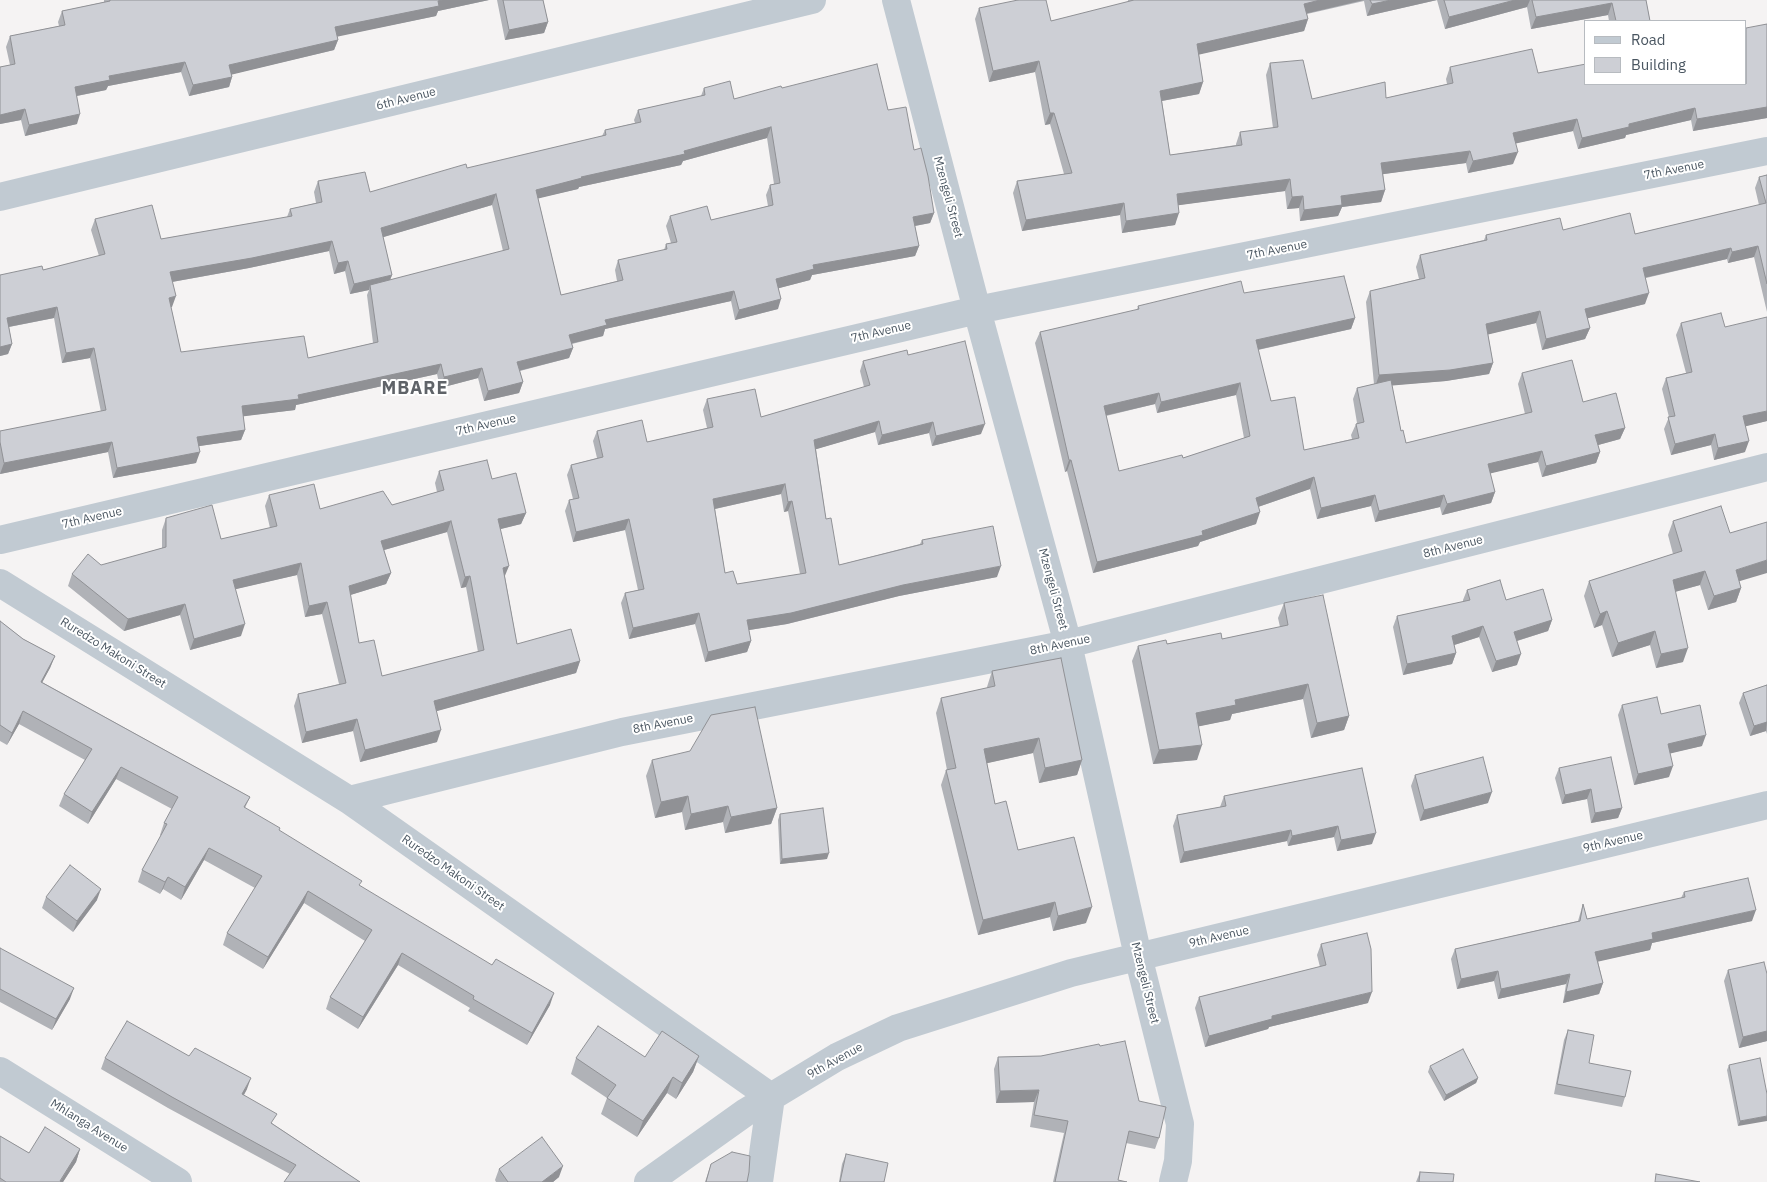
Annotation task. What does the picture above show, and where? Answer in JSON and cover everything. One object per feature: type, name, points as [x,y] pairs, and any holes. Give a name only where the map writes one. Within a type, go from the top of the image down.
[{"type":"street","name":"6th Avenue","points":[[0,198],[812,0]]},
{"type":"street","name":"Mzengeli Street","points":[[896,0],[977,310],[1068,644],[1138,956],[1180,1124],[1178,1160],[1173,1182]]},
{"type":"street","name":"7th Avenue","points":[[0,540],[977,310],[1767,151]]},
{"type":"street","name":"8th Avenue","points":[[349,800],[622,732],[1068,644],[1767,468]]},
{"type":"street","name":"Ruredzo Makoni Street","points":[[0,583],[349,800],[771,1098]]},
{"type":"street","name":"9th Avenue","points":[[771,1098],[837,1057],[898,1028],[1071,973],[1767,805]]},
{"type":"street","name":"Mhlanga Avenue","points":[[0,1071],[178,1182]]},
{"type":"street","points":[[648,1182],[746,1112],[771,1098]]},
{"type":"street","points":[[759,1182],[771,1098]]},
{"type":"building","points":[[110,0],[442,0],[438,1],[439,6],[335,27],[338,40],[229,65],[232,77],[193,85],[185,62],[109,76],[110,80],[75,87],[80,114],[29,125],[25,109],[0,115],[0,67],[15,64],[10,36],[65,25],[62,11]]},
{"type":"building","points":[[503,0],[543,0],[548,22],[509,30]]},
{"type":"building","points":[[1018,0],[1046,0],[1051,21],[1134,0],[1320,0],[1304,4],[1308,19],[1197,44],[1203,82],[1160,91],[1170,155],[1242,145],[1240,132],[1278,127],[1270,63],[1303,60],[1312,99],[1385,82],[1386,98],[1453,83],[1450,67],[1532,49],[1538,73],[1584,64],[1584,85],[1747,85],[1747,28],[1767,24],[1767,107],[1697,119],[1695,108],[1582,138],[1577,119],[1513,133],[1518,152],[1473,161],[1470,151],[1381,163],[1385,190],[1341,196],[1342,205],[1304,210],[1303,196],[1292,197],[1290,179],[1177,194],[1179,213],[1126,221],[1124,203],[1026,220],[1017,181],[1072,173],[1054,113],[1050,113],[1039,61],[993,71],[979,8]]},
{"type":"building","points":[[1370,0],[1391,0],[1372,4]]},
{"type":"building","points":[[1444,0],[1515,0],[1449,17]]},
{"type":"building","points":[[1532,0],[1646,0],[1650,20],[1616,20],[1612,3],[1536,17]]},
{"type":"building","points":[[877,64],[888,110],[906,107],[914,150],[921,148],[928,176],[934,213],[913,217],[919,246],[813,265],[814,269],[776,279],[781,299],[739,310],[734,291],[605,320],[607,325],[569,335],[573,348],[517,362],[523,382],[488,391],[482,368],[444,377],[441,364],[298,395],[299,399],[242,406],[245,430],[197,437],[200,452],[117,468],[112,442],[4,463],[0,431],[106,410],[94,348],[66,353],[57,307],[7,318],[12,344],[0,347],[0,275],[42,266],[43,270],[105,254],[95,219],[152,205],[161,239],[292,216],[290,209],[322,202],[318,181],[365,172],[370,192],[466,164],[467,168],[606,135],[605,130],[641,122],[638,110],[705,95],[704,88],[730,81],[734,99],[781,86],[782,88]],"holes":[[[771,127],[780,183],[770,185],[773,205],[711,220],[707,206],[670,216],[677,242],[666,244],[667,249],[618,260],[623,280],[561,295],[536,190],[581,177],[685,154],[684,151]],[[496,194],[509,249],[370,285],[378,342],[308,358],[304,336],[181,352],[169,298],[176,296],[170,272],[252,258],[332,241],[338,263],[348,261],[354,284],[392,275],[381,228]]]},
{"type":"building","points":[[1767,175],[1767,284],[1758,246],[1732,252],[1731,248],[1643,268],[1649,293],[1585,309],[1590,328],[1546,339],[1540,311],[1486,324],[1493,363],[1450,370],[1379,375],[1370,291],[1425,278],[1420,255],[1487,240],[1486,235],[1560,218],[1563,230],[1630,213],[1635,234],[1766,203],[1759,177]]},
{"type":"building","points":[[1344,276],[1355,318],[1256,340],[1271,401],[1295,397],[1304,450],[1359,438],[1356,424],[1364,422],[1357,388],[1391,380],[1401,431],[1403,430],[1406,443],[1532,412],[1522,373],[1572,360],[1583,402],[1616,393],[1625,428],[1595,435],[1600,452],[1546,466],[1542,451],[1488,464],[1495,492],[1447,504],[1444,495],[1379,511],[1375,495],[1321,508],[1314,477],[1256,498],[1260,512],[1202,531],[1203,535],[1097,562],[1071,460],[1069,460],[1040,332],[1139,309],[1138,306],[1241,281],[1244,293]],"holes":[[[1240,383],[1250,436],[1183,458],[1182,455],[1119,471],[1104,406],[1159,393],[1161,402]]]},
{"type":"building","points":[[1721,313],[1725,327],[1767,317],[1767,411],[1743,416],[1749,441],[1718,448],[1715,434],[1675,444],[1668,417],[1675,416],[1666,378],[1692,372],[1681,323]]},
{"type":"building","points":[[965,341],[985,424],[936,436],[933,422],[882,435],[879,421],[814,440],[826,519],[831,518],[839,565],[923,544],[922,540],[993,526],[1001,566],[903,585],[791,613],[747,620],[751,641],[708,652],[699,613],[633,628],[625,593],[644,589],[629,519],[576,532],[569,500],[579,498],[571,465],[603,457],[597,431],[642,420],[647,442],[713,427],[707,399],[755,389],[761,417],[870,385],[863,361],[907,350],[908,355]],"holes":[[[785,484],[788,502],[792,501],[806,573],[737,584],[733,571],[725,573],[713,499]]]},
{"type":"building","points":[[487,460],[492,479],[516,473],[526,513],[498,519],[509,566],[503,568],[517,644],[571,629],[580,661],[434,701],[441,730],[365,750],[357,719],[306,732],[298,694],[346,683],[327,602],[309,606],[301,563],[233,580],[245,624],[194,639],[185,604],[128,619],[72,574],[88,554],[101,565],[166,547],[166,518],[212,505],[221,539],[277,526],[269,495],[314,484],[320,509],[383,491],[392,505],[444,490],[439,471]],"holes":[[[451,521],[465,577],[470,576],[484,650],[382,676],[374,640],[359,643],[349,586],[391,573],[381,541]]]},
{"type":"building","points":[[1721,506],[1730,533],[1767,522],[1767,560],[1736,570],[1741,588],[1714,596],[1705,571],[1673,580],[1688,648],[1661,654],[1655,631],[1618,643],[1607,611],[1600,614],[1589,581],[1682,551],[1673,521]]},
{"type":"building","points":[[1500,580],[1506,600],[1543,589],[1552,620],[1514,632],[1521,654],[1496,661],[1483,626],[1452,636],[1456,653],[1407,664],[1397,616],[1470,600],[1467,590]]},
{"type":"building","points":[[1323,595],[1349,716],[1317,723],[1308,684],[1235,700],[1236,705],[1196,713],[1202,745],[1159,750],[1138,646],[1166,640],[1167,644],[1221,633],[1222,639],[1288,625],[1284,603]]},
{"type":"building","points":[[0,621],[23,639],[55,656],[41,682],[250,797],[244,807],[362,881],[359,885],[492,965],[496,959],[554,993],[532,1033],[473,999],[474,996],[402,953],[363,1017],[330,997],[372,930],[308,891],[268,957],[227,933],[262,876],[209,848],[185,887],[168,877],[165,882],[142,870],[167,824],[164,823],[178,797],[121,767],[92,812],[64,794],[92,749],[23,711],[12,733],[0,725]]},
{"type":"building","points":[[1061,658],[1082,760],[1045,768],[1039,738],[984,749],[995,804],[1006,801],[1018,850],[1074,837],[1092,907],[1058,916],[1055,902],[983,920],[946,770],[956,768],[941,698],[995,686],[992,671]]},
{"type":"building","points":[[1767,685],[1767,722],[1754,726],[1743,693]]},
{"type":"building","points":[[1657,697],[1661,714],[1700,705],[1706,735],[1668,744],[1673,766],[1638,774],[1622,705]]},
{"type":"building","points":[[755,707],[777,808],[731,817],[728,806],[691,814],[688,796],[661,802],[652,760],[690,751],[711,715]]},
{"type":"building","points":[[1483,757],[1492,792],[1424,810],[1415,775]]},
{"type":"building","points":[[1611,757],[1622,808],[1595,813],[1591,789],[1565,795],[1559,768]]},
{"type":"building","points":[[1362,768],[1376,833],[1341,840],[1338,826],[1292,836],[1291,830],[1184,852],[1177,815],[1226,806],[1224,796]]},
{"type":"building","points":[[823,808],[829,853],[782,859],[780,814]]},
{"type":"building","points":[[70,865],[101,889],[77,921],[46,897]]},
{"type":"building","points":[[1748,878],[1756,910],[1652,933],[1653,939],[1595,952],[1603,983],[1566,992],[1570,974],[1501,989],[1498,971],[1461,979],[1455,949],[1580,921],[1583,904],[1587,919],[1685,897],[1684,892]]},
{"type":"building","points":[[1367,933],[1371,949],[1372,992],[1272,1016],[1272,1019],[1209,1036],[1199,997],[1326,965],[1321,944]]},
{"type":"building","points":[[0,948],[74,988],[56,1019],[0,989]]},
{"type":"building","points":[[1764,962],[1767,974],[1767,1031],[1743,1037],[1728,970]]},
{"type":"building","points":[[127,1021],[189,1056],[195,1048],[251,1078],[242,1094],[277,1114],[271,1123],[360,1182],[284,1182],[296,1165],[105,1058]]},
{"type":"building","points":[[598,1026],[645,1057],[662,1031],[699,1056],[682,1083],[673,1077],[643,1121],[607,1098],[616,1085],[576,1058]]},
{"type":"building","points":[[1568,1030],[1594,1035],[1589,1063],[1631,1071],[1625,1097],[1557,1084]]},
{"type":"building","points":[[1125,1041],[1139,1101],[1166,1107],[1159,1138],[1129,1131],[1118,1180],[1127,1182],[1055,1182],[1068,1121],[1034,1115],[1039,1090],[1000,1091],[998,1057],[1041,1056],[1099,1044],[1100,1046]]},
{"type":"building","points":[[1463,1049],[1478,1078],[1446,1095],[1430,1066]]},
{"type":"building","points":[[1760,1058],[1767,1094],[1767,1116],[1740,1121],[1729,1065]]},
{"type":"building","points":[[45,1127],[80,1149],[60,1181],[62,1182],[6,1182],[0,1178],[0,1136],[29,1153]]},
{"type":"building","points":[[542,1137],[563,1166],[542,1182],[508,1182],[499,1169]]},
{"type":"building","points":[[732,1152],[750,1156],[747,1182],[706,1182],[711,1164]]},
{"type":"building","points":[[846,1154],[888,1163],[884,1182],[840,1182]]},
{"type":"building","points":[[1420,1172],[1454,1174],[1453,1182],[1419,1182]]},
{"type":"building","points":[[1656,1174],[1700,1182],[1655,1182]]},
{"type":"district","name":"MBARE","points":[[415,389]]}]
